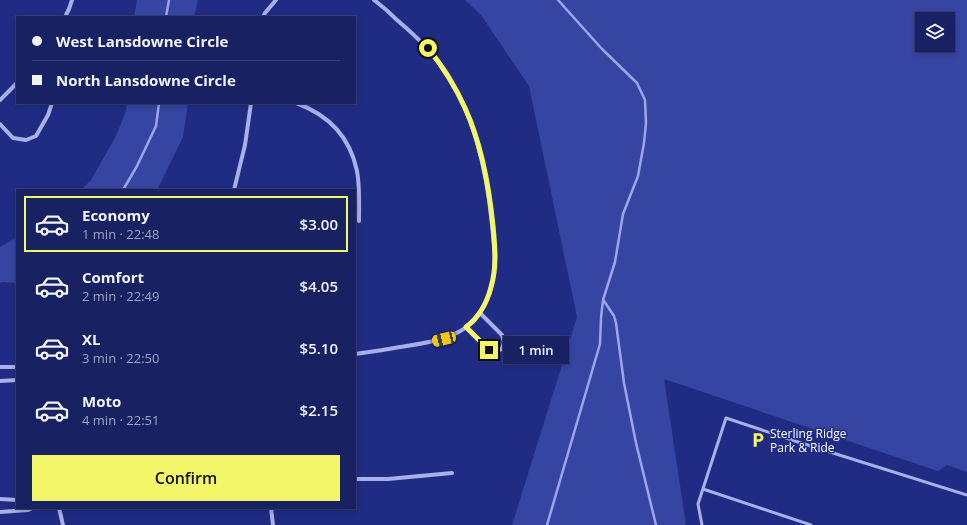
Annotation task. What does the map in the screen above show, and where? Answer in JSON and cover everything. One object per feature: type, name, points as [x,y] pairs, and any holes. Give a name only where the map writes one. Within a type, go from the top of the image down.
[{"type":"street","points":[[66,16],[72,0]]},
{"type":"street","points":[[264,16],[276,0]]},
{"type":"street","points":[[356,354],[434,341],[450,336],[466,327],[480,313],[488,298],[495,266],[492,215],[486,174],[474,132],[458,92],[448,74],[428,48],[412,32],[374,0]]},
{"type":"street","points":[[0,100],[16,84]]},
{"type":"street","points":[[0,124],[13,138],[26,140],[36,136],[48,115],[52,104]]},
{"type":"street","points":[[234,189],[245,146],[251,104]]},
{"type":"street","points":[[299,104],[326,118],[350,147],[357,172],[359,221]]},
{"type":"street","points":[[466,327],[489,350],[495,351],[502,349],[504,342],[502,335],[480,313]]},
{"type":"street","points":[[0,367],[16,367]]},
{"type":"street","points":[[0,381],[16,380]]},
{"type":"street","points":[[356,479],[395,478],[452,473]]},
{"type":"street","points":[[0,499],[16,500]]},
{"type":"street","points":[[0,512],[30,509]]},
{"type":"street","points":[[59,509],[63,525]]},
{"type":"street","points":[[271,509],[273,525]]},
{"type":"lane","points":[[702,525],[698,504],[726,418],[967,495]]},
{"type":"lane","points":[[703,489],[811,525]]},
{"type":"shaded area","points":[[137,0],[198,0],[194,16],[134,16]]},
{"type":"shaded area","points":[[465,0],[967,0],[967,472],[947,465],[938,471],[664,379],[686,525],[512,525],[577,317],[529,86],[481,15]]},
{"type":"shaded area","points":[[127,104],[188,104],[183,137],[157,189],[82,189],[91,180],[116,136],[126,111]]},
{"type":"shaded area","points":[[16,238],[16,283],[0,283],[0,247]]},
{"type":"waterway","points":[[166,16],[169,0]]},
{"type":"waterway","points":[[547,525],[600,344],[603,300],[615,262],[623,214],[638,176],[646,123],[645,100],[637,83],[602,49],[558,0]]},
{"type":"waterway","points":[[124,189],[137,166],[156,126],[159,104]]},
{"type":"waterway","points":[[604,301],[614,316],[616,323],[624,383],[636,443],[656,525]]},
{"type":"place","name":"Sterling Ridge Park & Ride","points":[[758,440]]},
{"type":"route","points":[[428,48],[448,74],[458,92],[474,132],[486,174],[492,215],[495,254],[494,277],[488,298],[480,313],[466,327],[489,350]]}]
